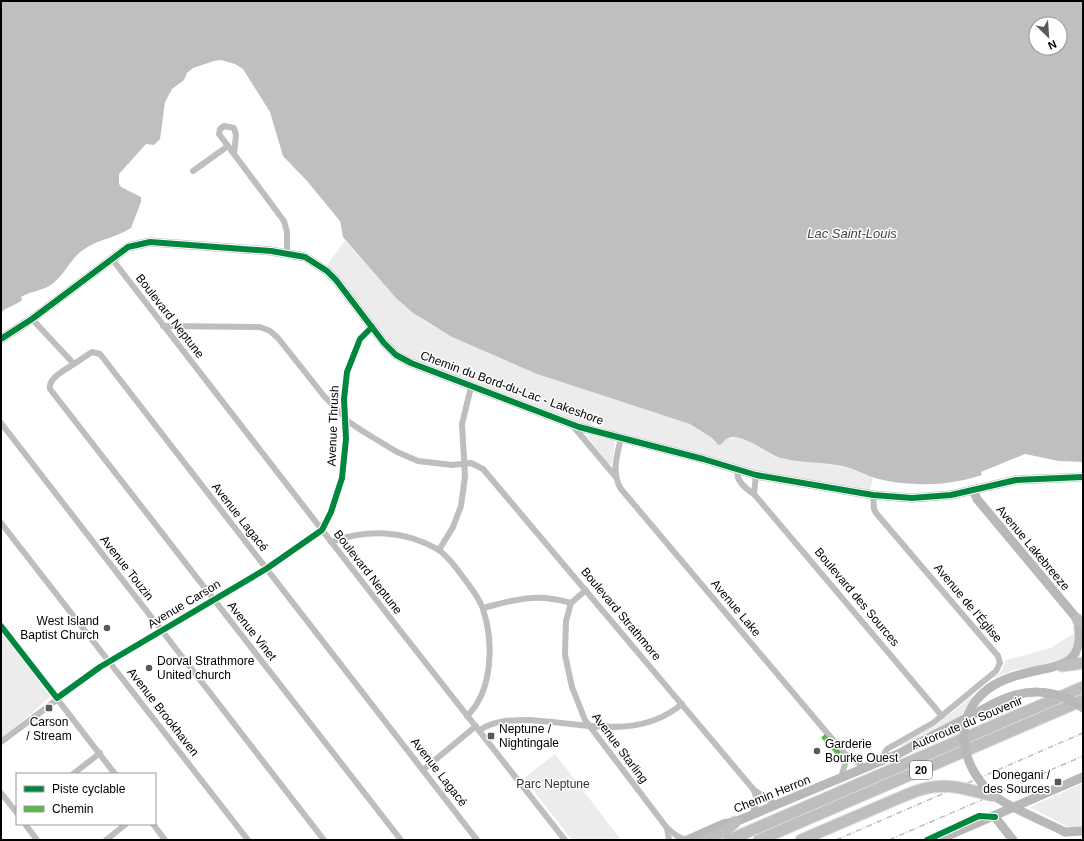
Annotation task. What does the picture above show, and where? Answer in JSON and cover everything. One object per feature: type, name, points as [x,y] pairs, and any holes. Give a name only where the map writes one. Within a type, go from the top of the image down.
[{"type":"highway","points":[[1062,666],[1083,663]]},
{"type":"highway","name":"Autoroute du Souvenir","points":[[729,840],[1083,687]]},
{"type":"highway","name":"Autoroute du Souvenir","points":[[759,840],[1083,700]]},
{"type":"highway","points":[[801,840],[925,788],[943,785],[966,788],[994,796]]},
{"type":"highway","points":[[706,840],[726,830],[735,822]]},
{"type":"street","points":[[234,154],[236,135],[234,128],[224,126],[220,129],[219,134],[284,221],[287,232],[287,253]]},
{"type":"street","points":[[193,170],[228,146]]},
{"type":"street","name":"Chemin du Bord-du-Lac - Lakeshore","points":[[1,339],[32,319],[128,247],[150,242],[209,245],[287,253],[305,257],[327,271],[336,280],[384,343],[401,358],[471,387],[572,424],[621,438],[703,459],[756,475],[873,495],[904,498],[936,497],[1016,480],[1083,478]]},
{"type":"street","name":"Boulevard Neptune","points":[[112,259],[331,542],[565,840]]},
{"type":"street","points":[[32,319],[74,364]]},
{"type":"street","name":"Boulevard Strathmore","points":[[163,326],[260,327],[270,331],[278,338],[324,396],[345,418],[368,435],[406,456],[434,464],[474,464],[485,471],[754,790],[777,805]]},
{"type":"street","name":"Avenue Thrush","points":[[322,530],[331,512],[342,478],[346,439],[344,399],[350,364],[360,339],[372,327]]},
{"type":"street","name":"Avenue Lagacé","points":[[74,364],[92,352],[100,354],[477,840]]},
{"type":"street","name":"Avenue Vinet","points":[[74,364],[52,380],[49,385],[50,390],[401,840]]},
{"type":"street","points":[[439,550],[454,527],[459,514],[464,484],[462,424],[471,387]]},
{"type":"street","name":"Avenue Touzin","points":[[1,423],[324,840]]},
{"type":"street","name":"Avenue Lake","points":[[572,424],[615,476],[621,489],[633,504],[844,753],[866,768]]},
{"type":"street","points":[[615,476],[621,438]]},
{"type":"street","name":"Boulevard des Sources","points":[[738,470],[738,478],[748,490],[754,494],[942,716]]},
{"type":"street","points":[[754,494],[756,475]]},
{"type":"street","name":"Avenue Lakebreeze","points":[[973,490],[977,499],[1080,622]]},
{"type":"street","name":"Avenue de l'Église","points":[[873,495],[873,506],[876,513],[1000,660],[1000,667],[942,716]]},
{"type":"street","name":"Avenue Brookhaven","points":[[1,523],[248,840]]},
{"type":"street","name":"Avenue Carson","points":[[1,742],[57,698],[109,662],[266,569],[322,530]]},
{"type":"street","points":[[331,542],[348,536],[370,533],[400,534],[424,542],[439,550],[470,586],[483,608],[488,629],[489,664],[483,689],[476,707],[468,716]]},
{"type":"street","points":[[483,608],[522,598],[543,597],[571,603],[586,590]]},
{"type":"street","name":"Avenue Starling","points":[[571,603],[565,635],[566,664],[583,718],[667,828],[677,836],[687,840]]},
{"type":"street","points":[[1076,840],[1065,832],[994,796],[976,776],[967,759],[964,744],[966,720],[976,702],[990,688],[1011,677],[1062,666],[1075,657],[1080,647],[1082,636],[1080,622]]},
{"type":"street","points":[[1,626],[114,773]]},
{"type":"street","name":"Chemin Herron","points":[[687,840],[723,824],[735,822],[866,768],[924,742],[993,704],[1012,696],[1042,692],[1065,697],[1083,708]]},
{"type":"street","points":[[423,770],[478,728],[498,722],[509,720],[589,726],[636,726],[662,717],[682,704]]},
{"type":"street","points":[[880,761],[887,749],[925,728],[942,716]]},
{"type":"street","points":[[74,773],[100,753]]},
{"type":"street","points":[[841,778],[845,764],[844,753]]},
{"type":"street","points":[[938,840],[949,838],[980,821],[995,817],[1083,777]]},
{"type":"street","points":[[752,815],[757,801],[754,790]]},
{"type":"street","points":[[1,793],[16,812]]},
{"type":"street","points":[[1006,831],[1010,810]]},
{"type":"street","points":[[995,817],[1013,840]]},
{"type":"street","points":[[26,825],[37,840]]},
{"type":"street","points":[[106,840],[125,825]]},
{"type":"street","points":[[154,825],[165,840]]},
{"type":"street","name":"Avenue Starling","points":[[667,828],[669,840]]},
{"type":"street","points":[[1065,832],[1083,831]]},
{"type":"green space","points":[[345,240],[395,297],[423,320],[452,337],[537,374],[690,424],[712,438],[715,443],[722,444],[725,439],[738,437],[747,440],[775,457],[852,468],[873,477],[870,491],[752,471],[616,433],[600,427],[597,421],[594,421],[592,425],[587,425],[410,358],[389,344],[364,310],[327,266]]},
{"type":"green space","points":[[586,435],[615,441],[612,464],[609,464]]},
{"type":"green space","points":[[1074,625],[1077,633],[1073,654],[1051,665],[1014,670],[991,679],[1001,672],[1006,660],[1051,648],[1074,633],[1072,627]]},
{"type":"green space","points":[[1,628],[51,696],[1,740]]},
{"type":"green space","points":[[973,695],[961,716],[918,740],[890,750],[935,726]]},
{"type":"green space","name":"Parc Neptune","points":[[555,754],[621,840],[572,840],[524,778]]},
{"type":"green space","points":[[1083,783],[1083,828],[1072,828],[1066,826],[1030,807]]},
{"type":"water","name":"Lac Saint-Louis","points":[[1,1],[1083,1],[1083,462],[1059,461],[1025,454],[981,472],[982,475],[961,481],[949,483],[908,484],[888,481],[874,478],[847,467],[781,458],[742,438],[727,438],[722,444],[718,445],[712,438],[690,424],[537,374],[452,337],[413,313],[395,297],[343,237],[340,221],[307,181],[283,156],[270,112],[243,69],[235,64],[221,60],[193,68],[187,73],[184,80],[172,89],[165,102],[160,139],[154,145],[146,144],[119,174],[119,184],[121,187],[141,197],[141,202],[131,228],[89,246],[74,258],[57,280],[52,284],[45,288],[28,293],[21,297],[22,300],[17,304],[1,313]]},
{"type":"railway","points":[[836,840],[1083,733]]},
{"type":"railway","points":[[889,840],[1083,756]]},
{"type":"marked path","points":[[823,736],[839,754]]},
{"type":"cycle path","points":[[1,339],[32,319],[128,247],[150,242],[271,251],[305,257],[327,271],[336,280],[384,343],[396,355],[411,363],[579,427],[703,459],[756,475],[873,495],[912,498],[951,495],[1016,480],[1083,477]]},
{"type":"cycle path","points":[[1,626],[57,698],[100,667],[266,569],[322,530],[331,512],[342,478],[346,439],[344,399],[347,372],[360,339],[372,327]]},
{"type":"cycle path","points":[[927,840],[979,816],[995,817]]},
{"type":"place","name":"West Island Baptist Church","points":[[107,628]]},
{"type":"place","name":"Dorval Strathmore United church","points":[[149,668]]},
{"type":"place","name":"Carson / Stream","points":[[49,708]]},
{"type":"place","name":"Neptune / Nightingale","points":[[491,736]]},
{"type":"place","name":"Garderie Bourke Ouest","points":[[817,751]]},
{"type":"place","name":"Donegani / des Sources","points":[[1058,782]]}]
